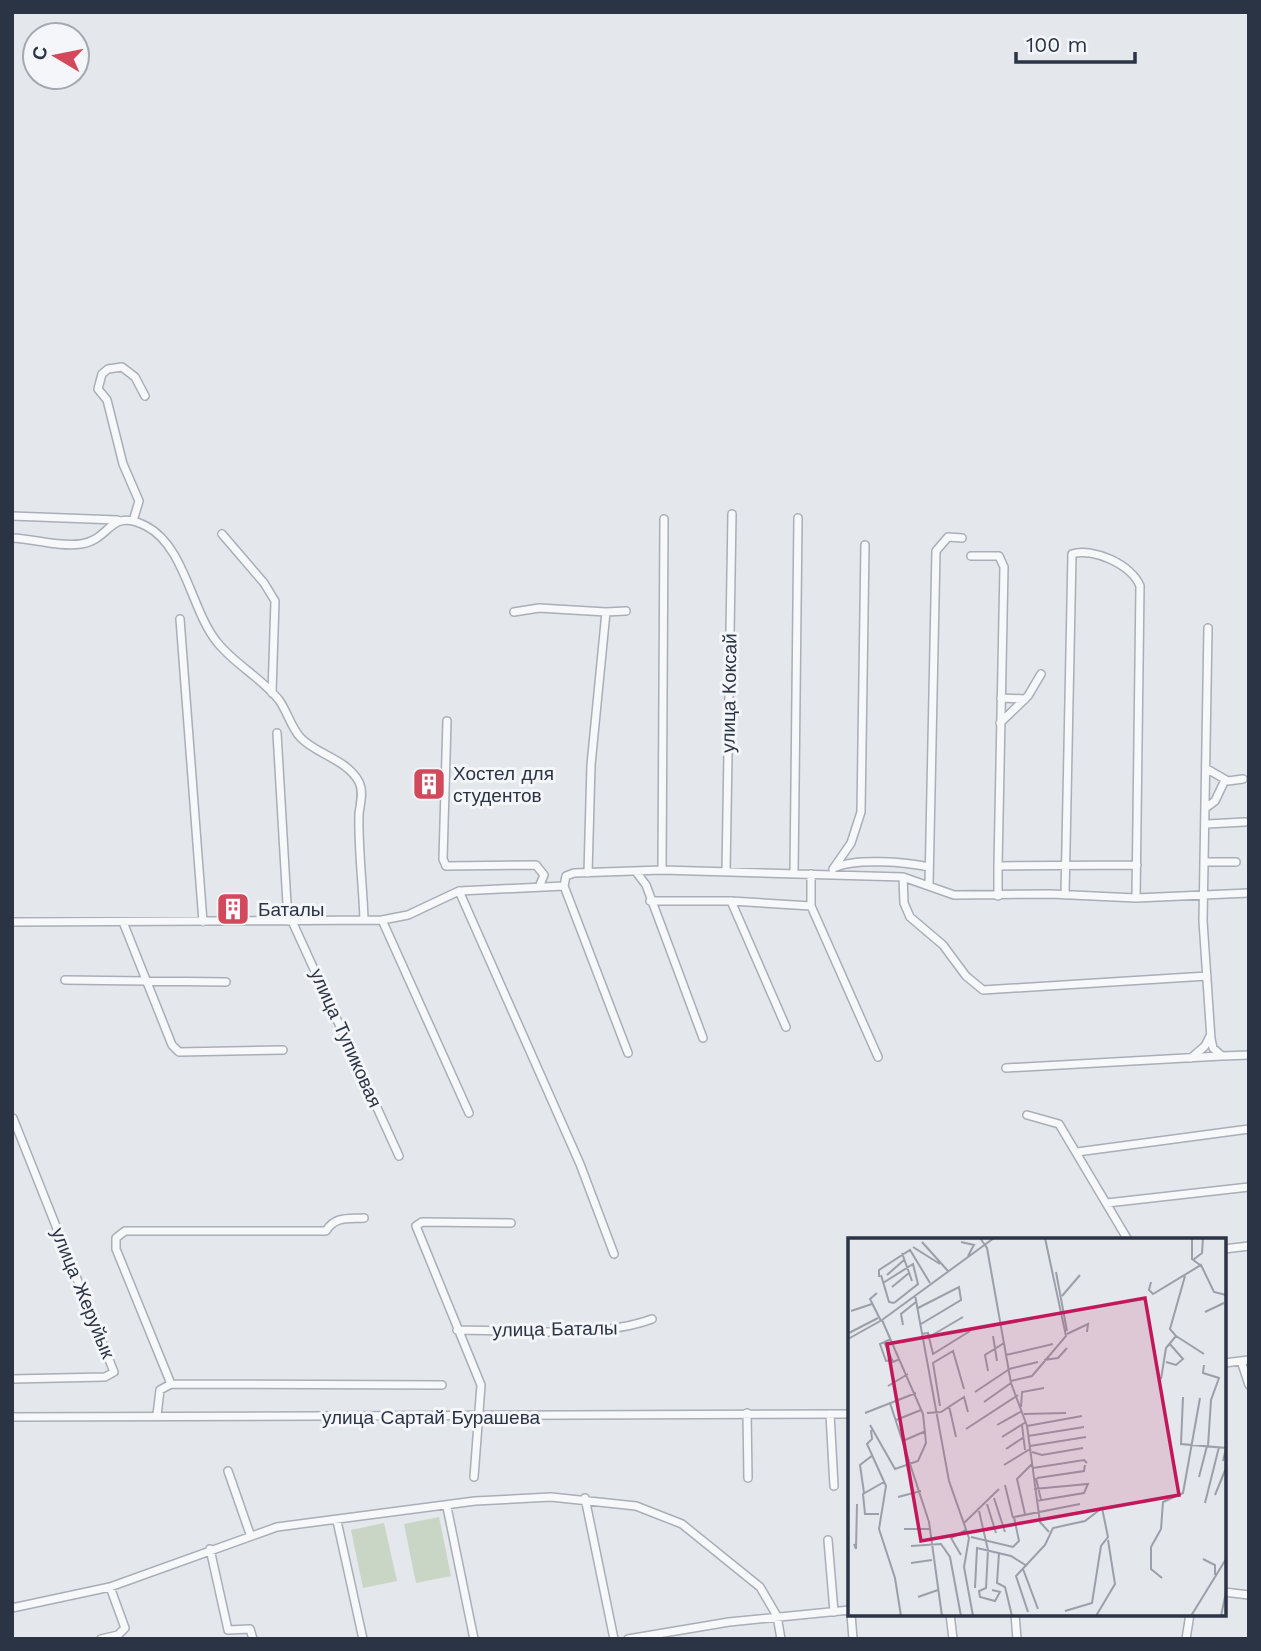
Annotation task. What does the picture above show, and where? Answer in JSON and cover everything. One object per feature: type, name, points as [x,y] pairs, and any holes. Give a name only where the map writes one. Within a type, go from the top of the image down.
[{"type":"street","points":[[134,521],[139,500],[123,464],[107,400],[98,389],[98,382],[108,369],[122,367],[135,377],[145,396]]},
{"type":"street","name":"улица Коксай","points":[[726,872],[732,514]]},
{"type":"street","points":[[12,516],[134,521],[147,526],[159,536],[178,564],[205,625],[217,643],[272,693],[301,738],[325,752],[359,781],[362,795],[359,837],[364,920]]},
{"type":"street","points":[[794,873],[798,518]]},
{"type":"street","points":[[662,870],[664,519]]},
{"type":"street","points":[[12,538],[61,545],[83,544],[99,538],[117,520]]},
{"type":"street","points":[[222,534],[275,601],[272,693]]},
{"type":"street","points":[[929,885],[936,551],[947,537],[962,538]]},
{"type":"street","points":[[830,872],[851,843],[861,812],[865,545]]},
{"type":"street","points":[[1065,895],[1072,554],[1089,552],[1131,573],[1140,586],[1136,898]]},
{"type":"street","points":[[971,556],[999,556],[1004,568],[998,896]]},
{"type":"street","points":[[513,612],[539,608],[626,611]]},
{"type":"street","points":[[588,873],[591,765],[606,612]]},
{"type":"street","points":[[180,619],[203,922]]},
{"type":"street","points":[[1208,628],[1207,824],[1203,895],[1211,1033],[1213,1048],[1222,1056]]},
{"type":"street","points":[[1000,723],[1025,699],[1041,674]]},
{"type":"street","points":[[1001,698],[1025,699]]},
{"type":"street","points":[[447,721],[443,859],[446,866],[536,865],[544,875],[539,887]]},
{"type":"street","points":[[277,733],[290,921]]},
{"type":"street","points":[[1207,769],[1225,780],[1243,779]]},
{"type":"street","points":[[1207,807],[1215,801],[1225,780]]},
{"type":"street","points":[[1207,824],[1245,822]]},
{"type":"street","points":[[1205,862],[1236,862]]},
{"type":"street","points":[[830,872],[844,864],[885,863],[929,867]]},
{"type":"street","points":[[998,866],[1137,865]]},
{"type":"street","points":[[628,1052],[564,887],[566,876],[662,870],[811,874],[830,872],[903,877],[954,895],[1136,898],[1249,893]]},
{"type":"street","points":[[636,872],[646,885],[703,1038]]},
{"type":"street","points":[[811,874],[811,906],[878,1057]]},
{"type":"street","points":[[903,877],[904,903],[909,918],[943,945],[966,976],[989,992],[1207,976]]},
{"type":"street","points":[[12,922],[382,920],[408,915],[459,891],[564,887]]},
{"type":"street","points":[[459,891],[580,1164],[614,1254]]},
{"type":"street","points":[[650,901],[730,901],[811,906]]},
{"type":"street","points":[[730,901],[786,1027]]},
{"type":"street","points":[[382,920],[468,1113]]},
{"type":"street","name":"улица Тупиковая","points":[[290,921],[398,1156]]},
{"type":"street","points":[[123,922],[172,1045],[179,1052],[283,1050]]},
{"type":"street","points":[[65,980],[226,982]]},
{"type":"street","points":[[1190,1059],[1205,1046],[1211,1033]]},
{"type":"street","points":[[1006,1069],[1249,1055]]},
{"type":"street","points":[[1027,1115],[1059,1124],[1127,1238]]},
{"type":"street","name":"улица Жеруйык","points":[[12,1380],[105,1377],[114,1371],[13,1118]]},
{"type":"street","points":[[1077,1152],[1249,1129]]},
{"type":"street","points":[[1107,1203],[1249,1188]]},
{"type":"street","points":[[171,1384],[116,1249],[116,1238],[132,1231],[326,1231],[331,1223],[340,1219],[364,1218]]},
{"type":"street","points":[[474,1477],[481,1385],[416,1226],[422,1222],[511,1223]]},
{"type":"street","points":[[1226,1249],[1249,1246]]},
{"type":"street","name":"улица Баталы","points":[[457,1330],[598,1331],[632,1326],[652,1319]]},
{"type":"street","points":[[1226,1363],[1245,1360],[1249,1385]]},
{"type":"street","points":[[157,1415],[160,1390],[171,1384],[442,1385]]},
{"type":"street","points":[[747,1413],[748,1478]]},
{"type":"street","points":[[830,1414],[834,1486]]},
{"type":"street","name":"улица Сартай Бурашева","points":[[12,1417],[157,1415],[480,1418],[848,1414]]},
{"type":"street","points":[[228,1471],[250,1534]]},
{"type":"street","points":[[12,1608],[110,1587],[250,1534],[303,1522],[338,1521],[475,1501],[551,1497],[636,1506],[682,1524],[760,1587],[777,1616],[781,1639]]},
{"type":"street","points":[[585,1499],[614,1639]]},
{"type":"street","points":[[447,1507],[474,1639]]},
{"type":"street","points":[[338,1521],[363,1639]]},
{"type":"street","points":[[828,1540],[834,1612]]},
{"type":"street","points":[[210,1549],[228,1630],[250,1629],[253,1639]]},
{"type":"street","points":[[105,1638],[118,1635],[125,1628],[110,1587]]},
{"type":"street","points":[[1226,1592],[1249,1595]]},
{"type":"street","points":[[628,1639],[777,1616],[848,1612]]},
{"type":"street","points":[[850,1616],[853,1639]]},
{"type":"street","points":[[950,1616],[953,1639]]},
{"type":"street","points":[[1015,1616],[1017,1639]]},
{"type":"street","points":[[1186,1639],[1190,1616]]},
{"type":"green space","points":[[439,1517],[451,1576],[416,1583],[404,1524]]},
{"type":"green space","points":[[384,1523],[397,1581],[363,1588],[351,1530]]},
{"type":"place","name":"Хостел для студентов","points":[[429,784]]},
{"type":"place","name":"Баталы","points":[[233,909]]}]
